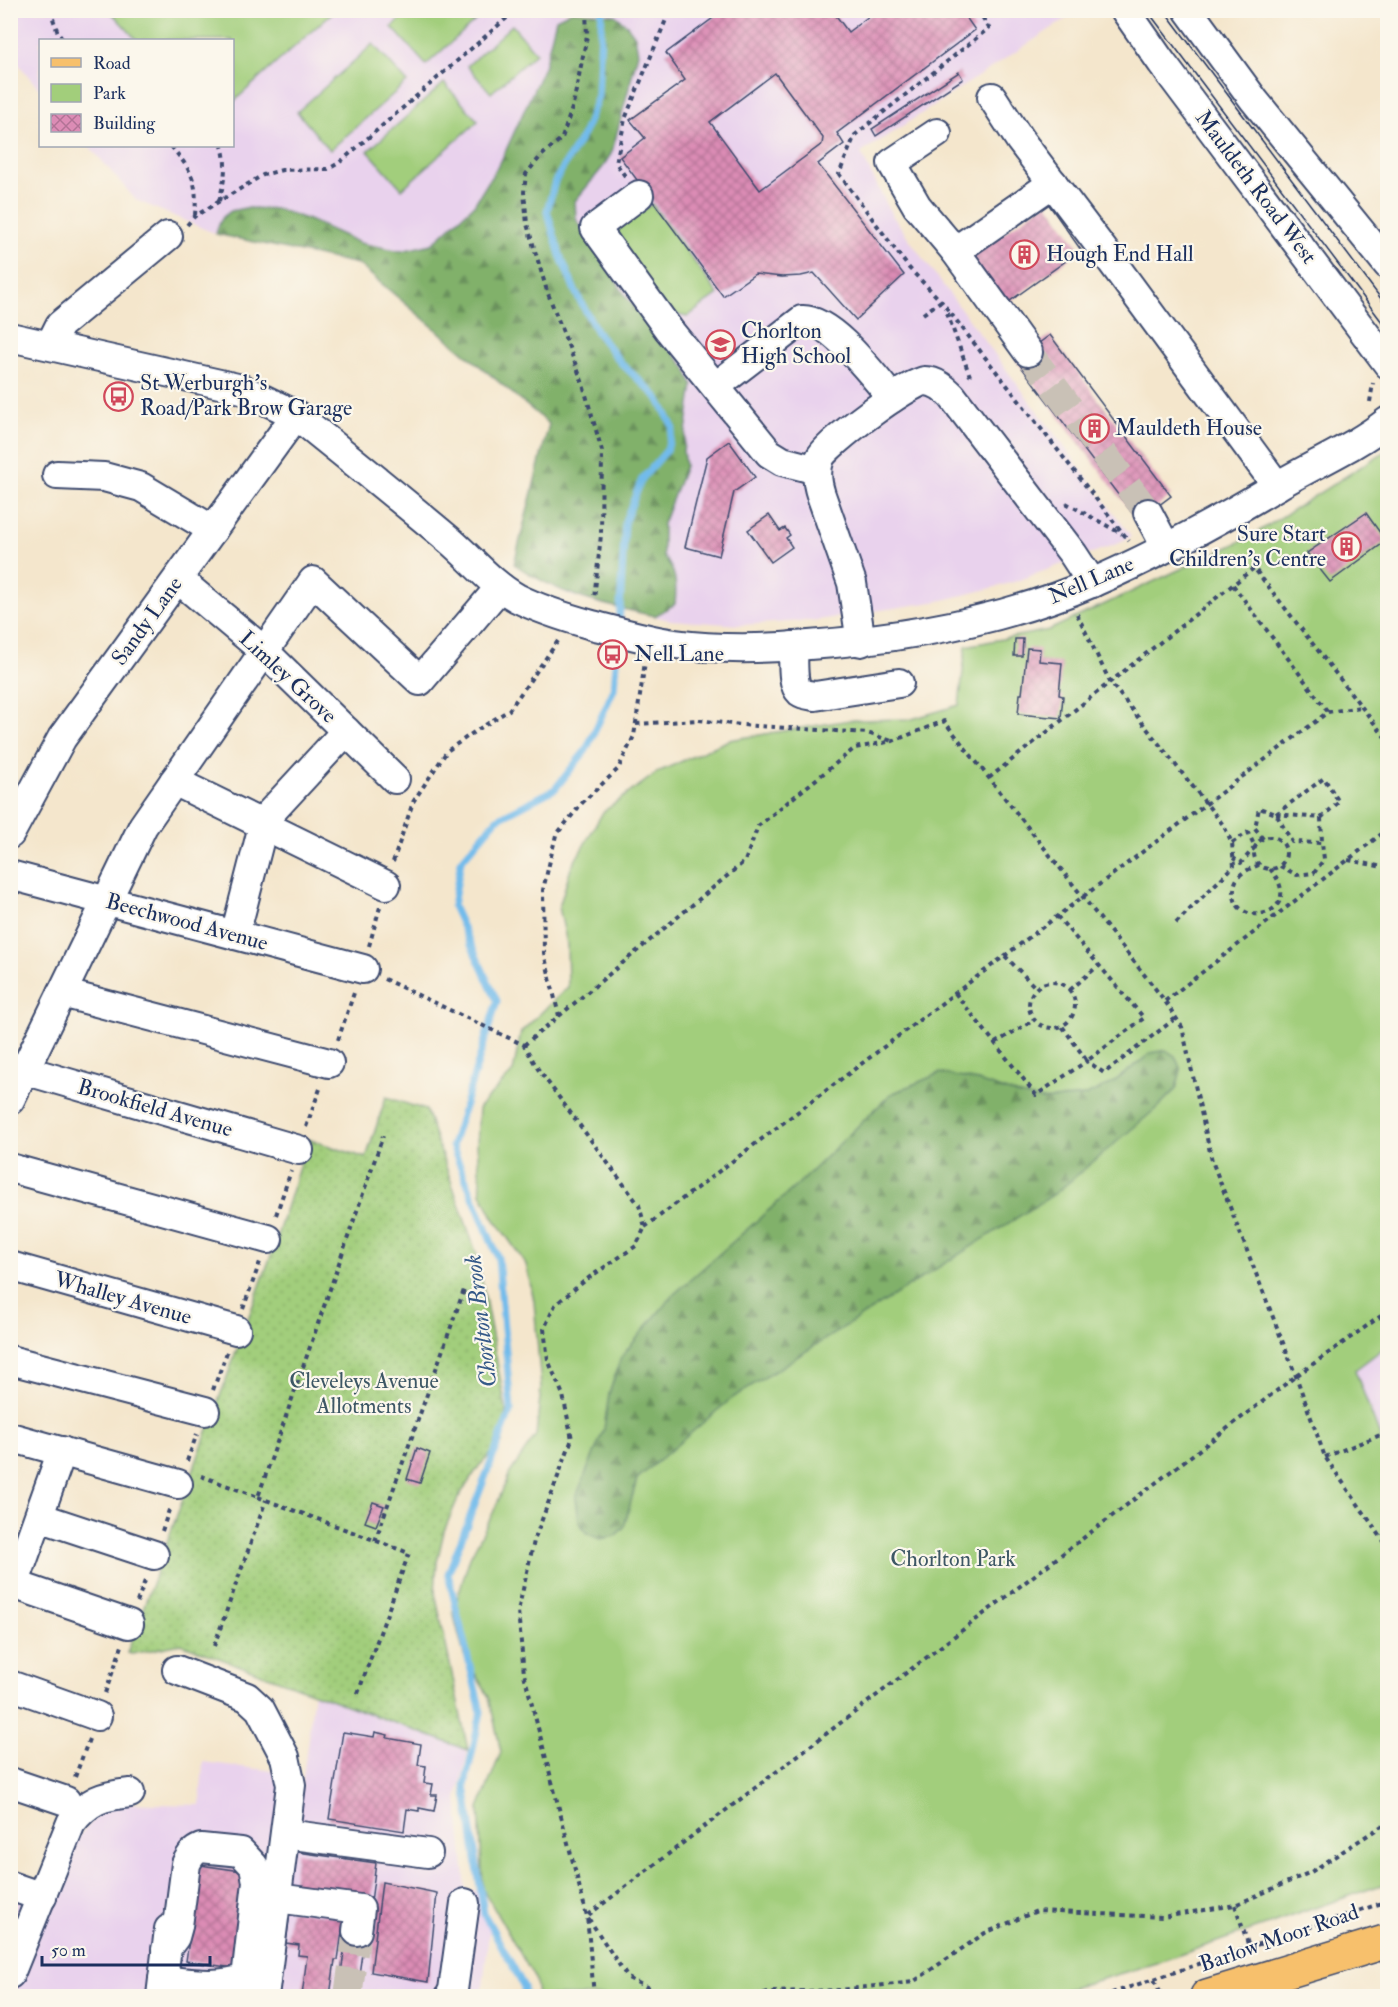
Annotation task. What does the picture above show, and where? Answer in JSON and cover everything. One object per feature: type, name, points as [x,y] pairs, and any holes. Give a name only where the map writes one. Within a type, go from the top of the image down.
[{"type":"main road","name":"Barlow Moor Road","points":[[1207,1996],[1388,1941]]},
{"type":"street","name":"Mauldeth Road West","points":[[1125,10],[1380,371]]},
{"type":"street","points":[[1188,10],[1254,99],[1388,265]]},
{"type":"street","points":[[992,97],[1020,140],[1277,486]]},
{"type":"street","points":[[937,133],[892,163],[917,206],[955,251],[1028,352]]},
{"type":"street","points":[[955,251],[1053,183]]},
{"type":"street","points":[[639,195],[595,228],[669,330],[769,453],[782,461],[817,470]]},
{"type":"street","points":[[50,345],[60,325],[168,236]]},
{"type":"street","points":[[716,386],[802,320],[808,320],[821,326],[843,344],[860,360],[892,398]]},
{"type":"street","name":"Nell Lane","points":[[10,336],[242,389],[296,415],[450,541],[500,587],[518,598],[572,620],[642,638],[713,648],[861,642],[971,623],[1079,587],[1166,547],[1250,503],[1360,439],[1378,412]]},
{"type":"street","points":[[861,642],[852,584],[821,495],[817,470],[820,458],[828,446],[892,398],[921,382],[934,382],[946,390],[1072,554],[1079,587]]},
{"type":"street","name":"Sandy Lane","points":[[10,834],[62,738],[296,415]]},
{"type":"street","points":[[57,475],[104,477],[141,487],[213,530]]},
{"type":"street","points":[[1148,513],[1166,547]]},
{"type":"street","name":"Limley Grove","points":[[178,579],[264,651],[395,779]]},
{"type":"street","points":[[10,1100],[18,1068],[62,993],[143,826],[313,581],[420,681],[500,587]]},
{"type":"street","points":[[793,646],[795,680],[802,694],[815,696],[899,683]]},
{"type":"street","points":[[235,935],[262,825],[346,731]]},
{"type":"street","points":[[174,781],[386,885]]},
{"type":"street","name":"Beechwood Avenue","points":[[10,876],[363,969]]},
{"type":"street","points":[[62,993],[329,1063]]},
{"type":"street","name":"Brookfield Avenue","points":[[18,1068],[298,1150]]},
{"type":"street","points":[[10,1168],[268,1239]]},
{"type":"street","name":"Whalley Avenue","points":[[10,1266],[236,1330]]},
{"type":"street","points":[[10,1360],[205,1411]]},
{"type":"street","points":[[10,1437],[178,1484]]},
{"type":"street","points":[[62,1451],[12,1584],[129,1624]]},
{"type":"street","points":[[39,1517],[154,1555]]},
{"type":"street","points":[[177,1670],[247,1697],[260,1709],[285,1757],[291,1785],[285,1841],[277,1898],[259,1985]]},
{"type":"street","points":[[10,1685],[97,1716]]},
{"type":"street","points":[[10,1782],[66,1801]]},
{"type":"street","points":[[10,1974],[71,1823],[89,1804],[100,1798],[130,1793]]},
{"type":"street","points":[[259,1985],[236,1982],[162,1988],[179,1835],[428,1853]]},
{"type":"street","points":[[166,1948],[175,1937],[178,1926],[186,1864],[189,1857],[201,1848],[241,1852],[248,1857],[257,1874],[259,1985]]},
{"type":"street","points":[[10,1886],[42,1897]]},
{"type":"street","points":[[277,1898],[360,1909],[357,1931]]},
{"type":"street","points":[[450,1996],[453,1990],[465,1903]]},
{"type":"path","points":[[50,10],[62,39]]},
{"type":"path","points":[[195,216],[263,175],[282,170],[328,169],[339,163],[516,10]]},
{"type":"path","points":[[586,10],[587,36],[573,105],[562,138],[541,156],[526,174],[524,192],[527,224],[547,291],[582,381],[602,451],[600,627]]},
{"type":"path","points":[[639,195],[615,163],[625,119],[670,10]]},
{"type":"path","points":[[168,236],[191,223],[195,216],[197,194],[193,175],[172,147]]},
{"type":"path","points":[[219,202],[226,176],[222,147]]},
{"type":"path","points":[[923,314],[940,301]]},
{"type":"path","points":[[946,308],[971,379]]},
{"type":"path","points":[[1378,412],[1372,396],[1380,371]]},
{"type":"path","points":[[1065,502],[1125,536]]},
{"type":"path","points":[[988,778],[1254,568],[1388,741]]},
{"type":"path","points":[[1233,585],[1328,712]]},
{"type":"path","points":[[1079,587],[1110,682],[1208,803],[1224,826],[1232,843],[1234,866],[1174,925]]},
{"type":"path","points":[[559,1016],[544,953],[543,890],[556,835],[583,802],[618,769],[634,736],[642,638]]},
{"type":"path","points":[[594,1996],[587,1916],[524,1674],[518,1611],[534,1541],[572,1439],[562,1395],[548,1360],[544,1329],[555,1305],[586,1279],[636,1246],[645,1227],[1328,712],[1361,707]]},
{"type":"path","points":[[636,724],[698,720],[867,733],[893,741]]},
{"type":"path","points":[[524,1045],[745,861],[758,826],[855,748],[893,741],[944,721],[1165,1001],[1182,1027],[1212,1161],[1325,1457],[1388,1546]]},
{"type":"path","points":[[1276,814],[1324,778],[1339,802],[1322,818],[1324,859],[1314,873],[1297,875],[1280,866]]},
{"type":"path","points":[[1263,838],[1255,828],[1259,808],[1276,814],[1322,818]]},
{"type":"path","points":[[1276,814],[1292,842],[1322,843]]},
{"type":"path","points":[[1165,1001],[1388,829]]},
{"type":"path","points":[[1232,843],[1248,832],[1255,847],[1254,856],[1259,865],[1270,869],[1280,884],[1281,892],[1276,906],[1264,914],[1248,913],[1236,902],[1234,886],[1242,873],[1259,865]]},
{"type":"path","points":[[1242,873],[1241,863],[1263,838],[1268,837],[1278,839],[1286,847],[1286,858],[1280,866],[1270,869]]},
{"type":"path","points":[[1233,858],[1241,863]]},
{"type":"path","points":[[1347,860],[1388,868]]},
{"type":"path","points":[[955,993],[1036,1095],[1087,1062],[1144,1018],[1058,916]]},
{"type":"path","points":[[1005,956],[1036,988]]},
{"type":"path","points":[[1070,991],[1099,965]]},
{"type":"path","points":[[363,969],[524,1045],[538,1069],[639,1205],[645,1227]]},
{"type":"path","points":[[1050,982],[1058,982],[1070,991],[1074,997],[1075,1010],[1068,1022],[1062,1026],[1047,1028],[1034,1020],[1029,1000],[1036,988],[1050,982]]},
{"type":"path","points":[[1062,1026],[1087,1062],[1104,1073],[1176,1018]]},
{"type":"path","points":[[995,1043],[1034,1020]]},
{"type":"path","points":[[258,1497],[383,1136]]},
{"type":"path","points":[[375,1541],[464,1290]]},
{"type":"path","points":[[587,1916],[1296,1376],[1388,1311]]},
{"type":"path","points":[[1325,1457],[1388,1432]]},
{"type":"path","points":[[178,1484],[191,1473],[409,1553],[357,1696]]},
{"type":"path","points":[[214,1646],[266,1500]]},
{"type":"path","points":[[755,1996],[768,1992],[840,1990],[914,1982],[985,1933],[1037,1911],[1162,1917],[1235,1905],[1311,1872],[1388,1822]]},
{"type":"path","name":"Barlow Moor Road","points":[[1102,1996],[1388,1901]]},
{"type":"path","points":[[1235,1905],[1260,1980]]},
{"type":"path","points":[[587,1916],[628,1978],[665,1996]]},
{"type":"path","points":[[1154,1980],[1162,1996]]},
{"type":"shaded area","name":"Chorlton High School","points":[[10,11],[1078,11],[861,153],[892,215],[1131,536],[1122,542],[1014,582],[988,589],[939,601],[818,620],[741,625],[670,620],[572,596],[550,586],[514,564],[549,424],[358,264],[216,234],[136,200],[90,147],[234,147],[234,39],[39,39],[39,89],[11,55]]},
{"type":"shaded area","points":[[1387,1345],[1387,1455],[1354,1370]]},
{"type":"shaded area","points":[[314,1691],[468,1750],[457,1799],[466,1889],[476,1891],[490,1923],[482,1996],[11,1996],[10,1990],[74,1842],[109,1803],[200,1805],[203,1762],[281,1772],[296,1832]]},
{"type":"shaded area","points":[[11,1890],[25,1895],[11,1940]]},
{"type":"green space","points":[[410,10],[486,11],[426,65],[392,27]]},
{"type":"green space","points":[[110,11],[334,11],[234,101],[234,39],[136,39]]},
{"type":"green space","points":[[572,11],[615,15],[635,36],[638,53],[612,152],[603,167],[575,201],[576,219],[627,298],[685,367],[693,385],[683,451],[685,466],[663,524],[663,556],[675,578],[675,604],[655,616],[599,603],[565,592],[514,564],[549,424],[358,264],[216,234],[223,217],[231,211],[245,208],[277,209],[309,220],[360,243],[401,251],[432,244],[474,205],[501,161],[544,67],[556,19]]},
{"type":"green space","points":[[512,25],[536,53],[491,93],[467,66]]},
{"type":"green space","points":[[373,44],[407,82],[330,150],[297,112]]},
{"type":"green space","points":[[444,83],[478,121],[402,189],[368,151]]},
{"type":"green space","points":[[652,204],[718,294],[687,317],[669,313],[616,244],[618,229]]},
{"type":"green space","name":"Chorlton Park","points":[[1387,450],[1388,1345],[1355,1370],[1387,1455],[1387,1883],[1156,1963],[1044,1996],[538,1996],[536,1981],[483,1889],[479,1808],[501,1752],[489,1697],[464,1655],[453,1612],[470,1557],[493,1513],[510,1473],[536,1435],[541,1388],[534,1301],[526,1264],[493,1217],[481,1193],[477,1144],[479,1107],[513,1072],[521,1032],[568,987],[567,944],[559,907],[571,868],[603,812],[658,772],[729,740],[850,720],[912,719],[959,705],[966,646],[1049,630],[1250,537]]},
{"type":"green space","points":[[1166,1050],[1175,1056],[1181,1070],[1176,1089],[1158,1107],[1056,1193],[732,1398],[637,1479],[624,1527],[615,1536],[600,1539],[588,1534],[579,1522],[576,1497],[604,1429],[609,1394],[621,1357],[673,1295],[797,1185],[891,1094],[940,1073],[978,1081],[1042,1100],[1084,1096],[1112,1083],[1151,1053]]},
{"type":"green space","name":"Cleveleys Avenue Allotments","points":[[386,1097],[426,1110],[477,1255],[506,1410],[502,1443],[479,1466],[458,1498],[444,1531],[437,1562],[435,1593],[468,1750],[181,1644],[132,1654],[127,1653],[270,1258],[308,1139],[366,1158]]},
{"type":"building","points":[[724,10],[832,10],[848,32],[877,10],[961,10],[975,30],[837,133],[844,144],[818,164],[904,275],[856,320],[814,273],[782,277],[755,274],[723,296],[620,157],[645,138],[630,120],[685,80],[666,53]],"holes":[[[775,73],[823,138],[822,144],[760,190],[710,122]]]},
{"type":"building","points":[[959,72],[963,79],[876,136],[872,129]]},
{"type":"building","name":"Hough End Hall","points":[[1047,202],[1081,250],[1003,306],[969,258]]},
{"type":"building","name":"Mauldeth House","points":[[1050,335],[1171,496],[1138,521],[1016,360]]},
{"type":"building","points":[[729,441],[755,477],[734,492],[719,556],[685,547],[707,457]]},
{"type":"building","name":"Sure Start Children's Centre","points":[[1366,513],[1386,541],[1330,582],[1307,553]]},
{"type":"building","points":[[769,515],[780,531],[785,528],[790,535],[786,538],[792,547],[771,562],[748,530]]},
{"type":"building","points":[[1015,639],[1023,639],[1022,656],[1014,656]]},
{"type":"building","points":[[1027,648],[1040,649],[1039,661],[1062,663],[1059,695],[1063,696],[1061,718],[1018,714]]},
{"type":"building","points":[[417,1448],[430,1453],[420,1483],[407,1479]]},
{"type":"building","points":[[373,1502],[384,1506],[376,1526],[365,1522]]},
{"type":"building","points":[[343,1732],[374,1737],[375,1732],[388,1735],[387,1738],[421,1744],[418,1765],[426,1766],[424,1783],[433,1784],[431,1795],[437,1795],[434,1811],[419,1808],[419,1811],[407,1809],[404,1831],[329,1819]]},
{"type":"building","points":[[297,1852],[376,1863],[371,1902],[292,1891]]},
{"type":"building","points":[[200,1865],[255,1873],[241,1969],[186,1961]]},
{"type":"building","points":[[382,1882],[437,1893],[428,1982],[371,1972]]},
{"type":"building","points":[[290,1911],[344,1917],[330,1996],[302,1996],[307,1956],[298,1955],[299,1945],[286,1943]]},
{"type":"building","points":[[347,1930],[365,1932],[356,1996],[338,1996]]},
{"type":"waterway","name":"Chorlton Brook","points":[[602,10],[598,96],[584,133],[555,181],[547,211],[560,255],[576,293],[597,332],[621,363],[658,398],[673,427],[667,450],[642,479],[625,521],[619,626]]},
{"type":"waterway","name":"Chorlton Brook","points":[[524,1996],[524,1987],[484,1914],[465,1785],[481,1712],[448,1574],[511,1410],[498,1258],[452,1146],[497,1001],[453,906],[461,861],[497,819],[555,789],[586,750],[614,689],[618,637]]},
{"type":"tunnel","points":[[1028,352],[1148,513]]},
{"type":"tunnel","points":[[348,1996],[357,1931]]},
{"type":"tram line","points":[[1147,10],[1388,330]]},
{"type":"tram line","points":[[1164,10],[1388,308]]},
{"type":"place","name":"Hough End Hall","points":[[1025,254]]},
{"type":"place","name":"Chorlton High School","points":[[720,344]]},
{"type":"place","name":"St Werburgh's Road/Park Brow Garage","points":[[119,396]]},
{"type":"place","name":"Mauldeth House","points":[[1094,428]]},
{"type":"place","name":"Sure Start Children's Centre","points":[[1347,547]]},
{"type":"place","name":"Nell Lane","points":[[613,654]]}]
